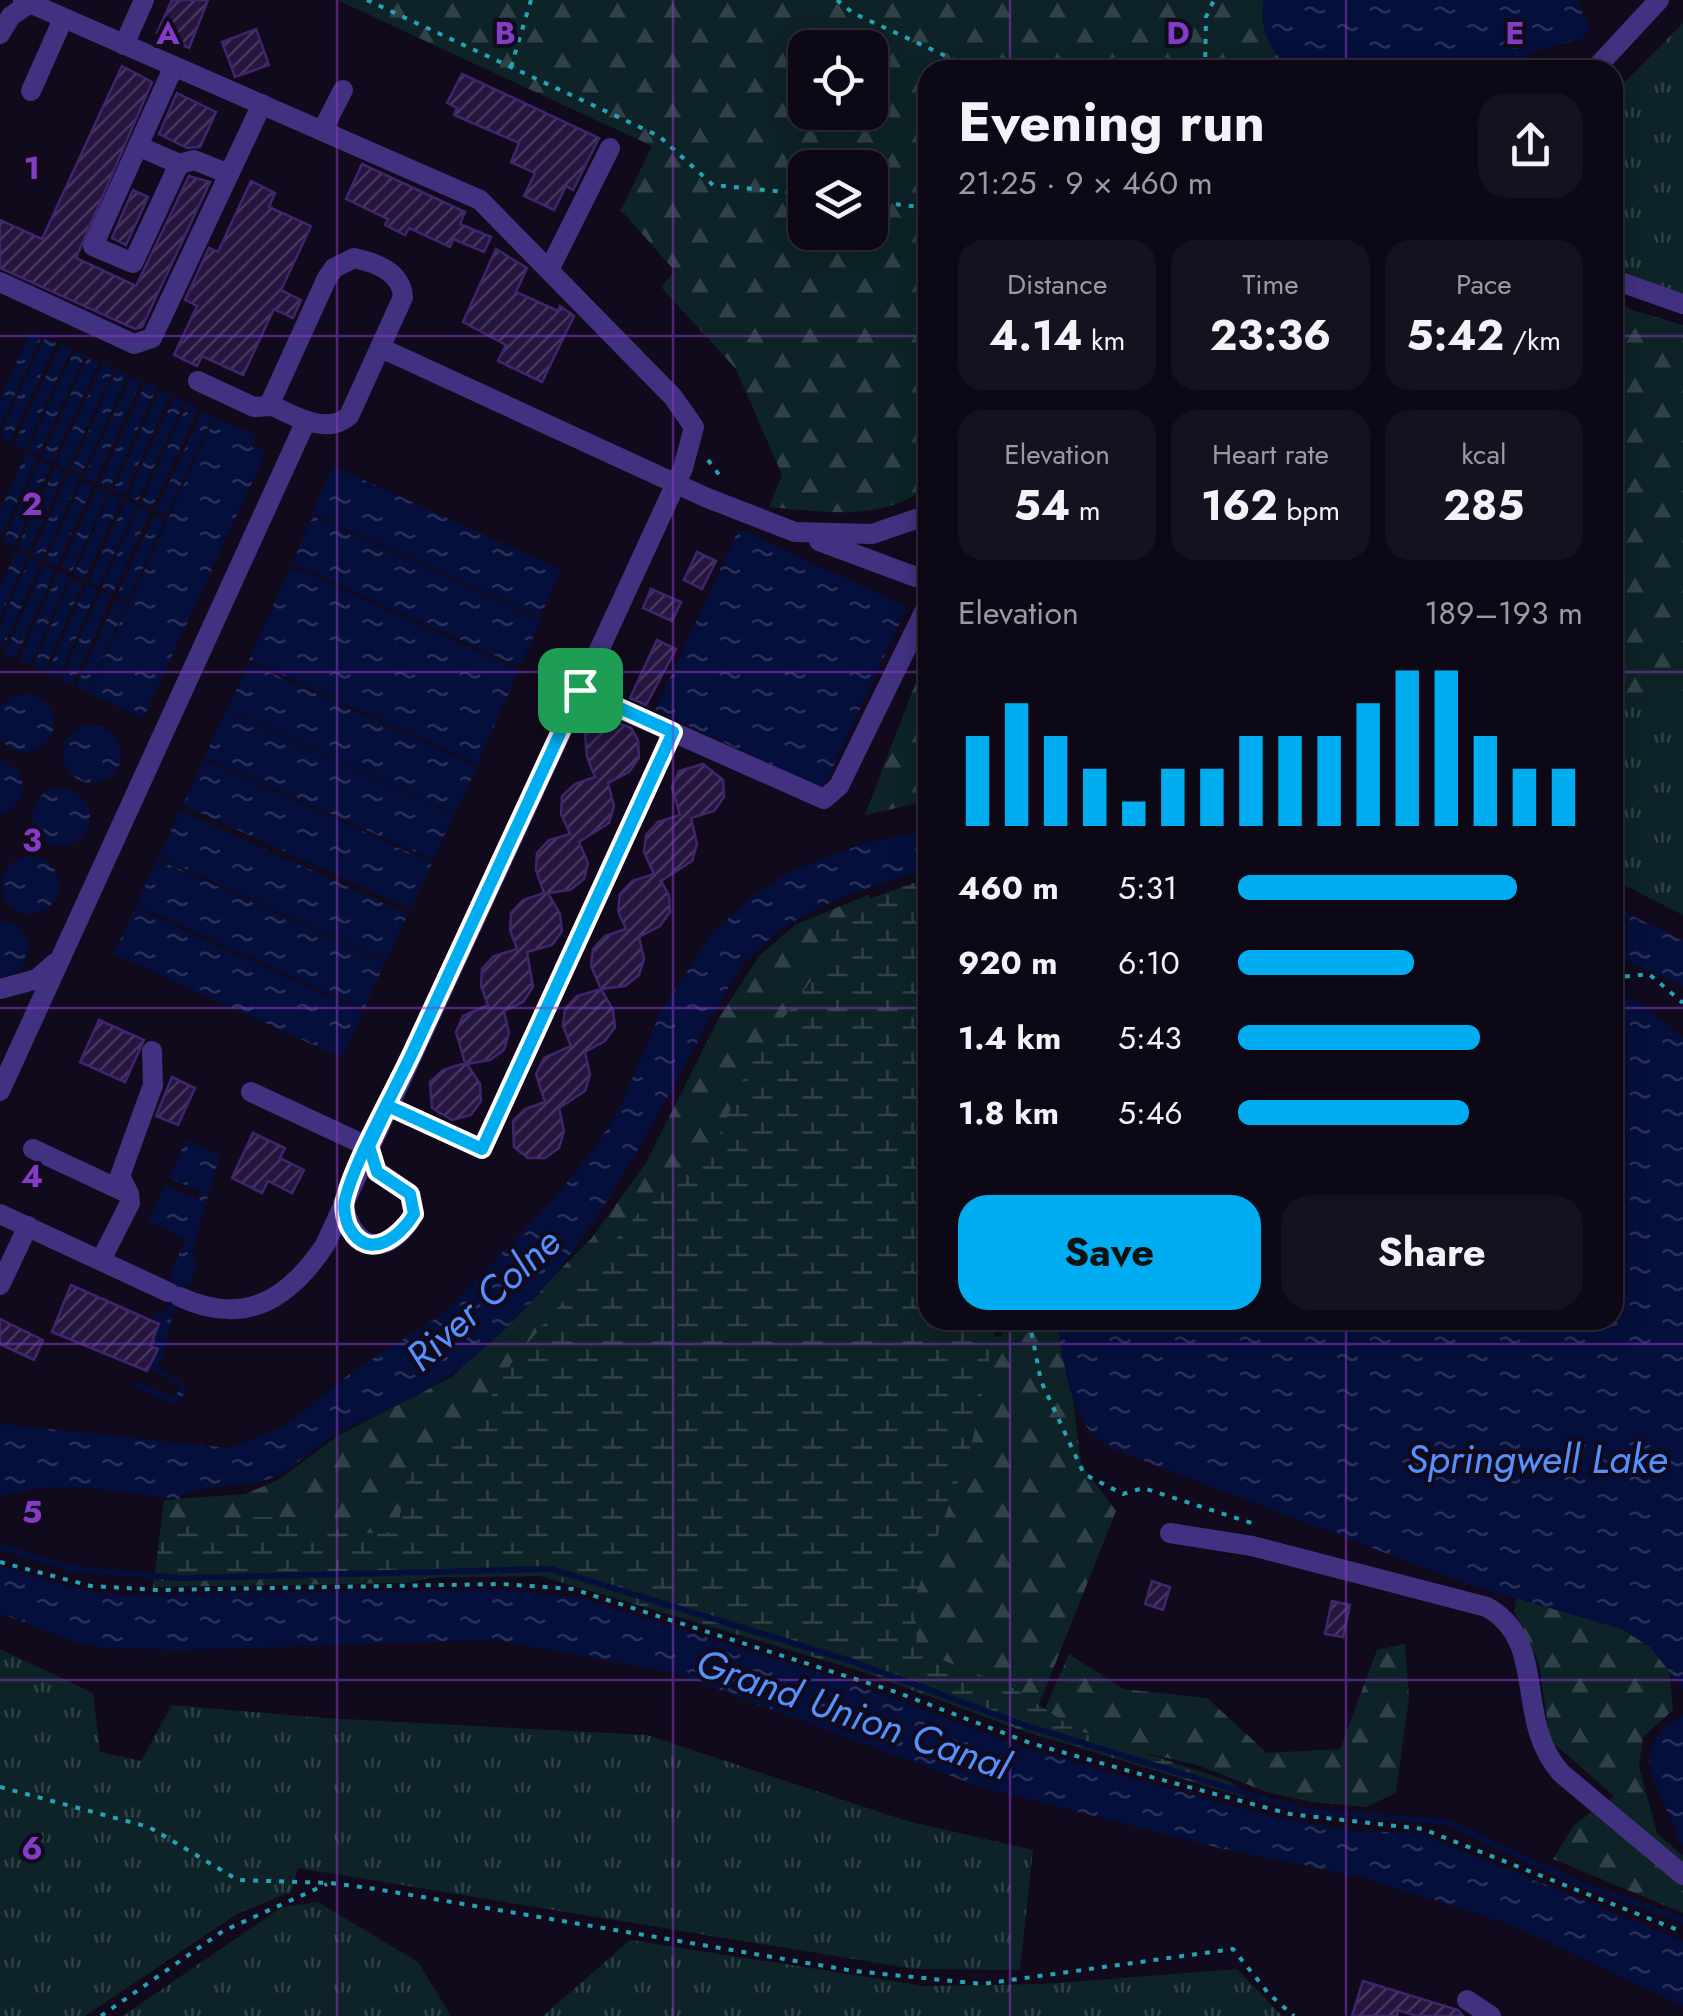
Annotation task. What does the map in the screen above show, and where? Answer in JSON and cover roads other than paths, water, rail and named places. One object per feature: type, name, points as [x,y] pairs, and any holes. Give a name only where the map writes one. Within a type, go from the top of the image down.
[{"type":"street","points":[[124,46],[144,0]]},
{"type":"street","points":[[1603,60],[1659,0]]},
{"type":"street","points":[[0,34],[25,2],[480,200],[688,414],[692,445],[343,1203],[301,1281],[266,1303],[225,1311],[174,1294],[0,1214]]},
{"type":"street","points":[[31,92],[63,20]]},
{"type":"street","points":[[174,66],[93,246],[133,263],[179,164]]},
{"type":"street","points":[[323,129],[342,90]]},
{"type":"street","points":[[0,282],[134,344],[152,338],[262,104]]},
{"type":"street","points":[[138,146],[179,164],[194,160],[228,174]]},
{"type":"street","points":[[550,268],[610,148]]},
{"type":"street","points":[[198,380],[254,407],[274,406],[306,422],[333,424],[349,416],[402,298],[402,288],[379,264],[354,258],[344,261],[322,288],[274,391],[274,406]]},
{"type":"street","points":[[1623,282],[1683,304]]},
{"type":"street","points":[[381,348],[676,482],[795,532],[918,577]]},
{"type":"street","points":[[0,1091],[306,422]]},
{"type":"street","points":[[795,532],[848,537],[900,528],[918,520]]},
{"type":"street","points":[[900,528],[895,551],[903,567],[918,576]]},
{"type":"street","points":[[580,690],[824,799],[839,786],[918,624]]},
{"type":"street","points":[[388,1106],[482,1149],[673,732]]},
{"type":"street","points":[[0,989],[37,979],[60,960]]},
{"type":"street","points":[[101,1260],[130,1203],[120,1176],[154,1086],[152,1051]]},
{"type":"street","points":[[250,1092],[369,1146],[377,1172],[410,1194],[414,1214],[402,1236],[385,1244],[359,1240],[348,1228],[343,1203]]},
{"type":"street","points":[[33,1149],[128,1194]]},
{"type":"street","points":[[0,1285],[28,1226]]},
{"type":"street","points":[[1170,1532],[1252,1546],[1487,1607],[1504,1616],[1518,1632],[1544,1754],[1560,1773],[1640,1834],[1683,1875]]},
{"type":"street","points":[[1467,2000],[1491,2016]]},
{"type":"water","points":[[1264,0],[1577,0],[1590,29],[1584,38],[1533,52],[1526,60],[1282,60],[1267,39]]},
{"type":"water","points":[[31,331],[42,336],[0,426],[0,398]]},
{"type":"water","points":[[45,338],[56,343],[9,442],[0,434]]},
{"type":"water","points":[[61,344],[71,349],[25,449],[14,444]]},
{"type":"water","points":[[74,351],[85,356],[38,455],[28,450]]},
{"type":"water","points":[[88,357],[99,362],[52,462],[42,457]]},
{"type":"water","points":[[103,364],[114,369],[67,469],[56,464]]},
{"type":"water","points":[[117,370],[128,375],[81,475],[71,470]]},
{"type":"water","points":[[131,377],[141,382],[95,482],[84,477]]},
{"type":"water","points":[[146,383],[157,388],[110,488],[100,483]]},
{"type":"water","points":[[160,390],[170,395],[124,495],[113,490]]},
{"type":"water","points":[[174,397],[185,401],[138,501],[128,496]]},
{"type":"water","points":[[188,403],[198,408],[152,508],[141,503]]},
{"type":"water","points":[[203,411],[213,416],[167,515],[156,511]]},
{"type":"water","points":[[215,417],[257,436],[252,446],[266,452],[143,718],[88,693]]},
{"type":"water","points":[[26,454],[37,460],[0,538],[0,510]]},
{"type":"water","points":[[40,461],[51,466],[14,547],[3,541]]},
{"type":"water","points":[[333,466],[561,570],[540,617],[312,513]]},
{"type":"water","points":[[55,468],[65,473],[28,553],[17,548]]},
{"type":"water","points":[[69,474],[80,479],[42,560],[32,555]]},
{"type":"water","points":[[83,481],[93,486],[56,566],[45,561]]},
{"type":"water","points":[[98,487],[109,492],[71,573],[61,568]]},
{"type":"water","points":[[111,494],[122,499],[84,579],[74,574]]},
{"type":"water","points":[[126,500],[137,505],[99,586],[89,581]]},
{"type":"water","points":[[139,507],[150,512],[113,593],[102,587]]},
{"type":"water","points":[[155,515],[165,519],[128,600],[117,595]]},
{"type":"water","points":[[313,516],[541,620],[520,667],[292,563]]},
{"type":"water","points":[[739,529],[907,607],[823,789],[655,710]]},
{"type":"water","points":[[16,552],[27,557],[0,617],[0,587]]},
{"type":"water","points":[[30,558],[41,563],[1,652],[0,625]]},
{"type":"water","points":[[44,565],[55,570],[15,659],[4,654]]},
{"type":"water","points":[[291,566],[519,670],[477,764],[249,660]]},
{"type":"water","points":[[59,571],[70,576],[30,665],[19,660]]},
{"type":"water","points":[[72,578],[83,583],[44,671],[33,666]]},
{"type":"water","points":[[87,584],[98,589],[58,678],[47,673]]},
{"type":"water","points":[[101,591],[112,596],[72,685],[61,680]]},
{"type":"water","points":[[116,599],[127,604],[87,692],[76,687]]},
{"type":"water","points":[[249,663],[477,767],[455,813],[227,709]]},
{"type":"water","points":[[14,697],[36,697],[51,712],[51,734],[36,749],[14,749],[-1,734],[-1,712]]},
{"type":"water","points":[[225,710],[454,814],[433,860],[205,757]]},
{"type":"water","points":[[92,725],[113,733],[121,754],[113,775],[92,783],[71,775],[63,754],[71,733]]},
{"type":"water","points":[[0,758],[19,771],[23,785],[18,803],[0,815]]},
{"type":"water","points":[[204,759],[432,863],[411,909],[183,805]]},
{"type":"water","points":[[61,788],[82,796],[90,817],[82,838],[61,846],[40,838],[32,817],[40,796]]},
{"type":"water","points":[[180,811],[408,914],[387,961],[159,857]]},
{"type":"water","name":"River Colne","points":[[918,833],[918,873],[825,905],[758,948],[740,968],[608,1200],[527,1307],[479,1352],[425,1391],[336,1434],[290,1468],[263,1481],[200,1490],[179,1499],[66,1487],[0,1497],[0,1424],[229,1448],[283,1427],[352,1372],[444,1313],[552,1201],[597,1145],[619,1110],[659,1015],[710,935],[754,895],[789,872],[868,842]]},
{"type":"water","points":[[30,856],[51,864],[59,885],[51,906],[30,914],[9,906],[1,885],[9,864]]},
{"type":"water","points":[[157,859],[385,962],[364,1009],[136,905]]},
{"type":"water","points":[[135,908],[363,1012],[342,1058],[114,954]]},
{"type":"water","points":[[1623,911],[1683,941],[1683,986],[1623,959]]},
{"type":"water","points":[[0,920],[20,927],[30,943],[22,970],[0,978]]},
{"type":"water","name":"Springwell Lake","points":[[1623,997],[1640,1002],[1683,1038],[1683,1689],[1650,1647],[1621,1629],[1464,1583],[1108,1447],[1084,1423],[1066,1373],[1058,1330],[1623,1330]]},
{"type":"water","points":[[186,1140],[220,1155],[192,1250],[196,1266],[176,1305],[158,1368],[186,1386],[182,1399],[174,1405],[132,1386],[135,1381],[171,1397],[180,1391],[177,1384],[144,1365],[157,1350],[150,1346],[159,1325],[152,1321],[156,1312],[165,1314],[171,1291],[169,1279],[185,1239],[148,1221],[165,1185],[198,1200],[202,1193],[169,1177]]},
{"type":"water","name":"Grand Union Canal","points":[[0,1566],[86,1591],[122,1595],[498,1589],[578,1597],[852,1683],[1023,1747],[1091,1767],[1265,1815],[1352,1831],[1419,1833],[1683,1941],[1683,2006],[1512,1925],[1361,1877],[1215,1847],[978,1786],[674,1673],[497,1640],[181,1650],[106,1648],[77,1643],[0,1613]]},
{"type":"water","points":[[1683,1715],[1683,1846],[1656,1786],[1650,1761],[1656,1738]]},
{"type":"waterway","points":[[0,1547],[74,1569],[179,1578],[551,1569],[851,1661],[1021,1724],[1274,1802],[1307,1811],[1446,1822],[1580,1884],[1683,1920]]}]
